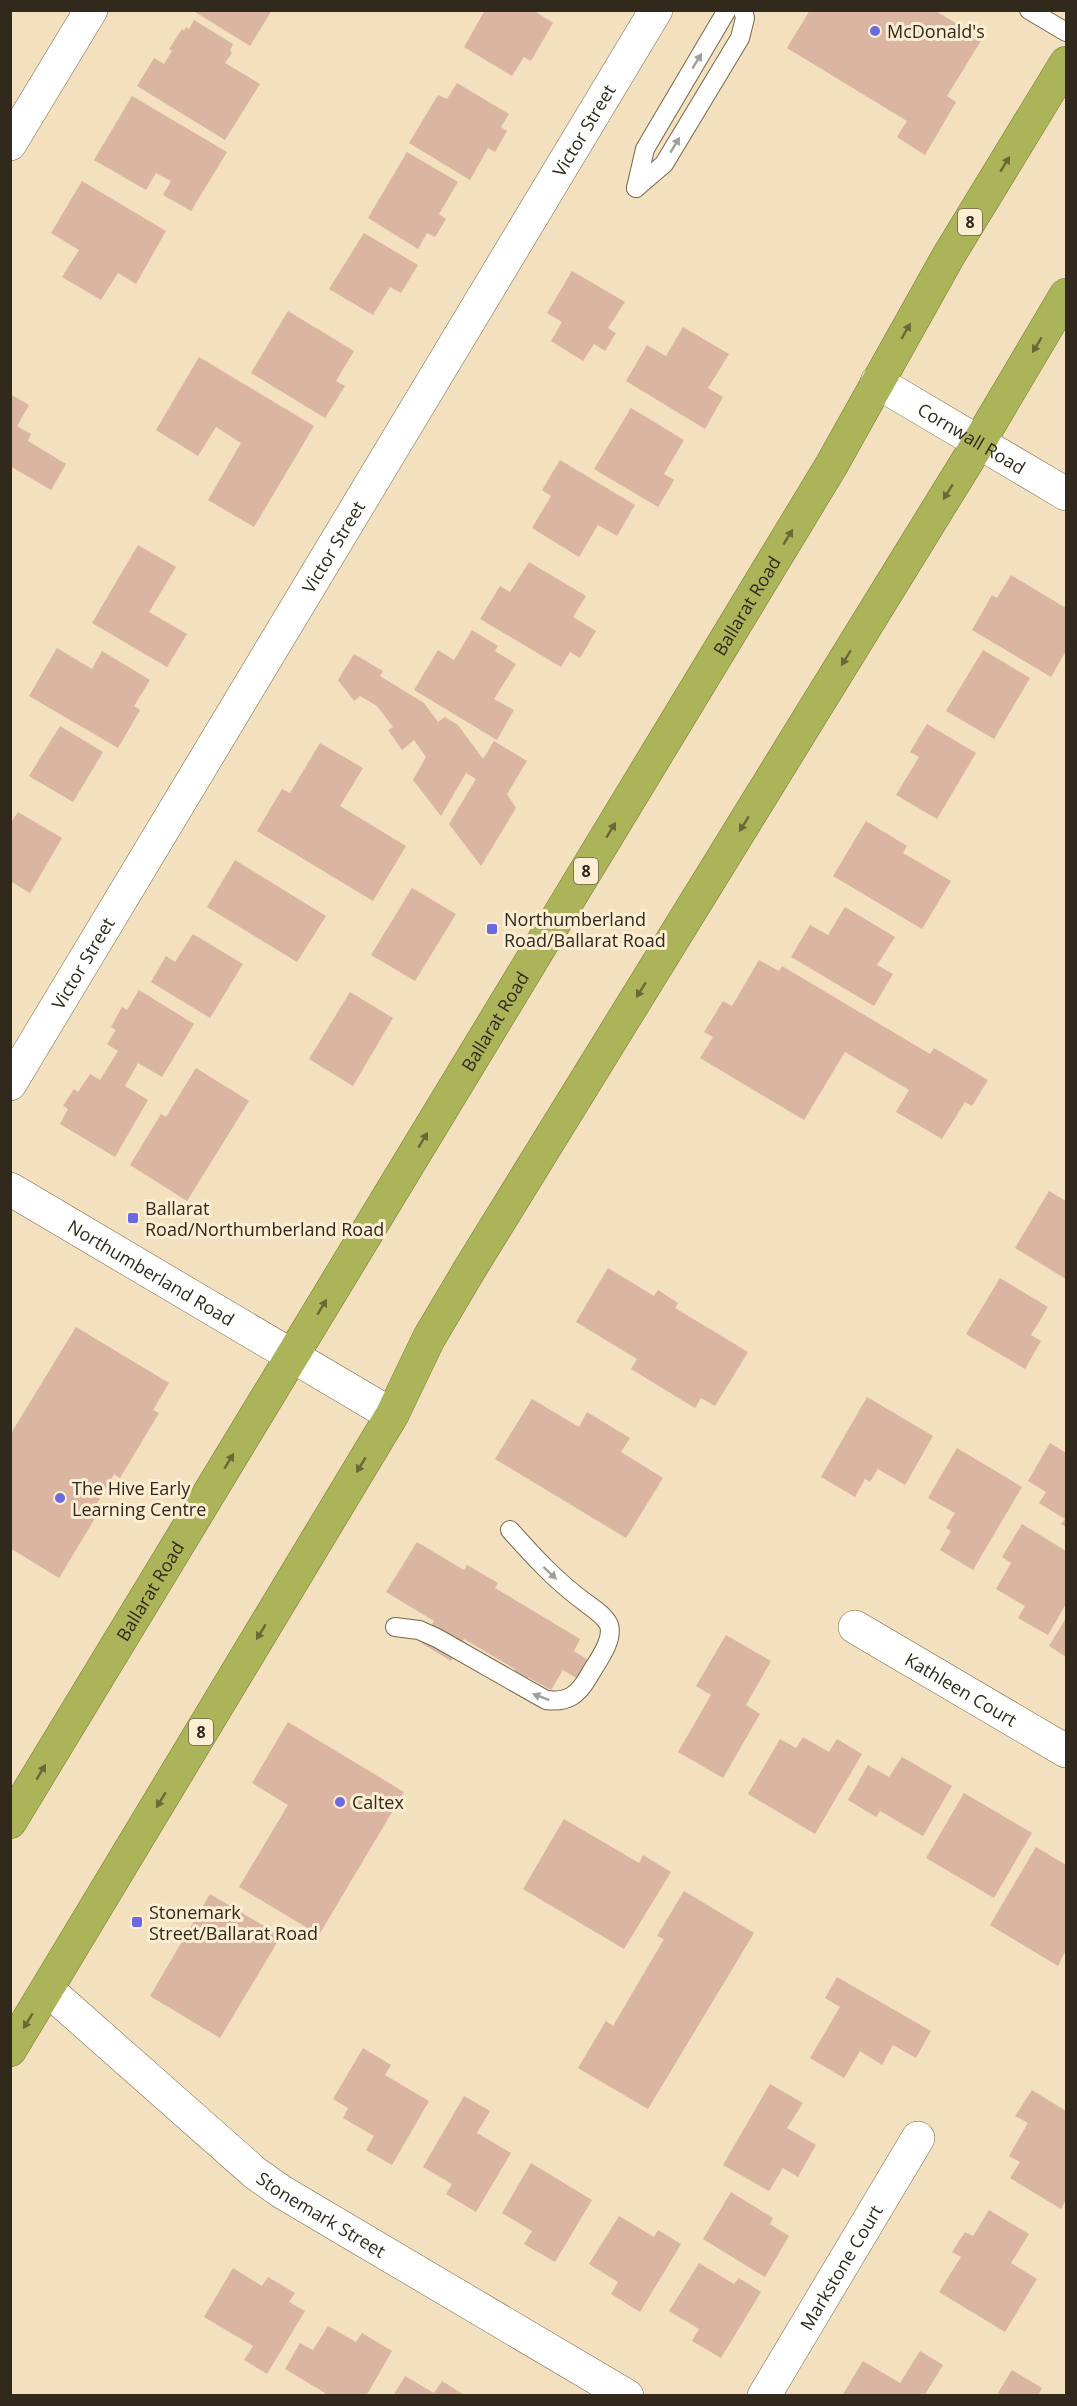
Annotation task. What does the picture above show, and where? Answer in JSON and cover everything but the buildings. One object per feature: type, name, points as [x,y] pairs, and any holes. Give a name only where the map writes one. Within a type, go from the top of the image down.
[{"type":"highway","name":"Ballarat Road","points":[[10,1822],[825,476],[949,255],[1066,63]]},
{"type":"highway","name":"8","points":[[10,2050],[392,1415],[429,1338],[468,1272],[979,442],[1066,295]]},
{"type":"street","points":[[10,144],[91,10]]},
{"type":"street","name":"Victor Street","points":[[10,1084],[656,10]]},
{"type":"street","name":"Cornwall Road","points":[[877,382],[1066,494]]},
{"type":"street","name":"Northumberland Road","points":[[10,1189],[392,1415]]},
{"type":"street","name":"Kathleen Court","points":[[855,1627],[1066,1752]]},
{"type":"street","name":"Stonemark Street","points":[[47,1989],[255,2173],[282,2192],[627,2396]]},
{"type":"street","name":"Markstone Court","points":[[764,2396],[918,2139]]},
{"type":"lane","points":[[727,10],[645,149],[636,188],[664,164],[740,38],[745,18],[743,10]]},
{"type":"lane","points":[[1029,10],[1066,32]]},
{"type":"lane","points":[[395,1627],[419,1630],[438,1638],[546,1700],[558,1702],[574,1697],[604,1648],[609,1635],[609,1625],[598,1612],[571,1593],[543,1567],[510,1530]]},
{"type":"place","name":"McDonald's","points":[[875,31]]},
{"type":"place","name":"Northumberland Road/Ballarat Road","points":[[492,929]]},
{"type":"place","name":"Ballarat Road/Northumberland Road","points":[[133,1218]]},
{"type":"place","name":"The Hive Early Learning Centre","points":[[60,1498]]},
{"type":"place","name":"Caltex","points":[[340,1802]]},
{"type":"place","name":"Stonemark Street/Ballarat Road","points":[[137,1922]]}]
